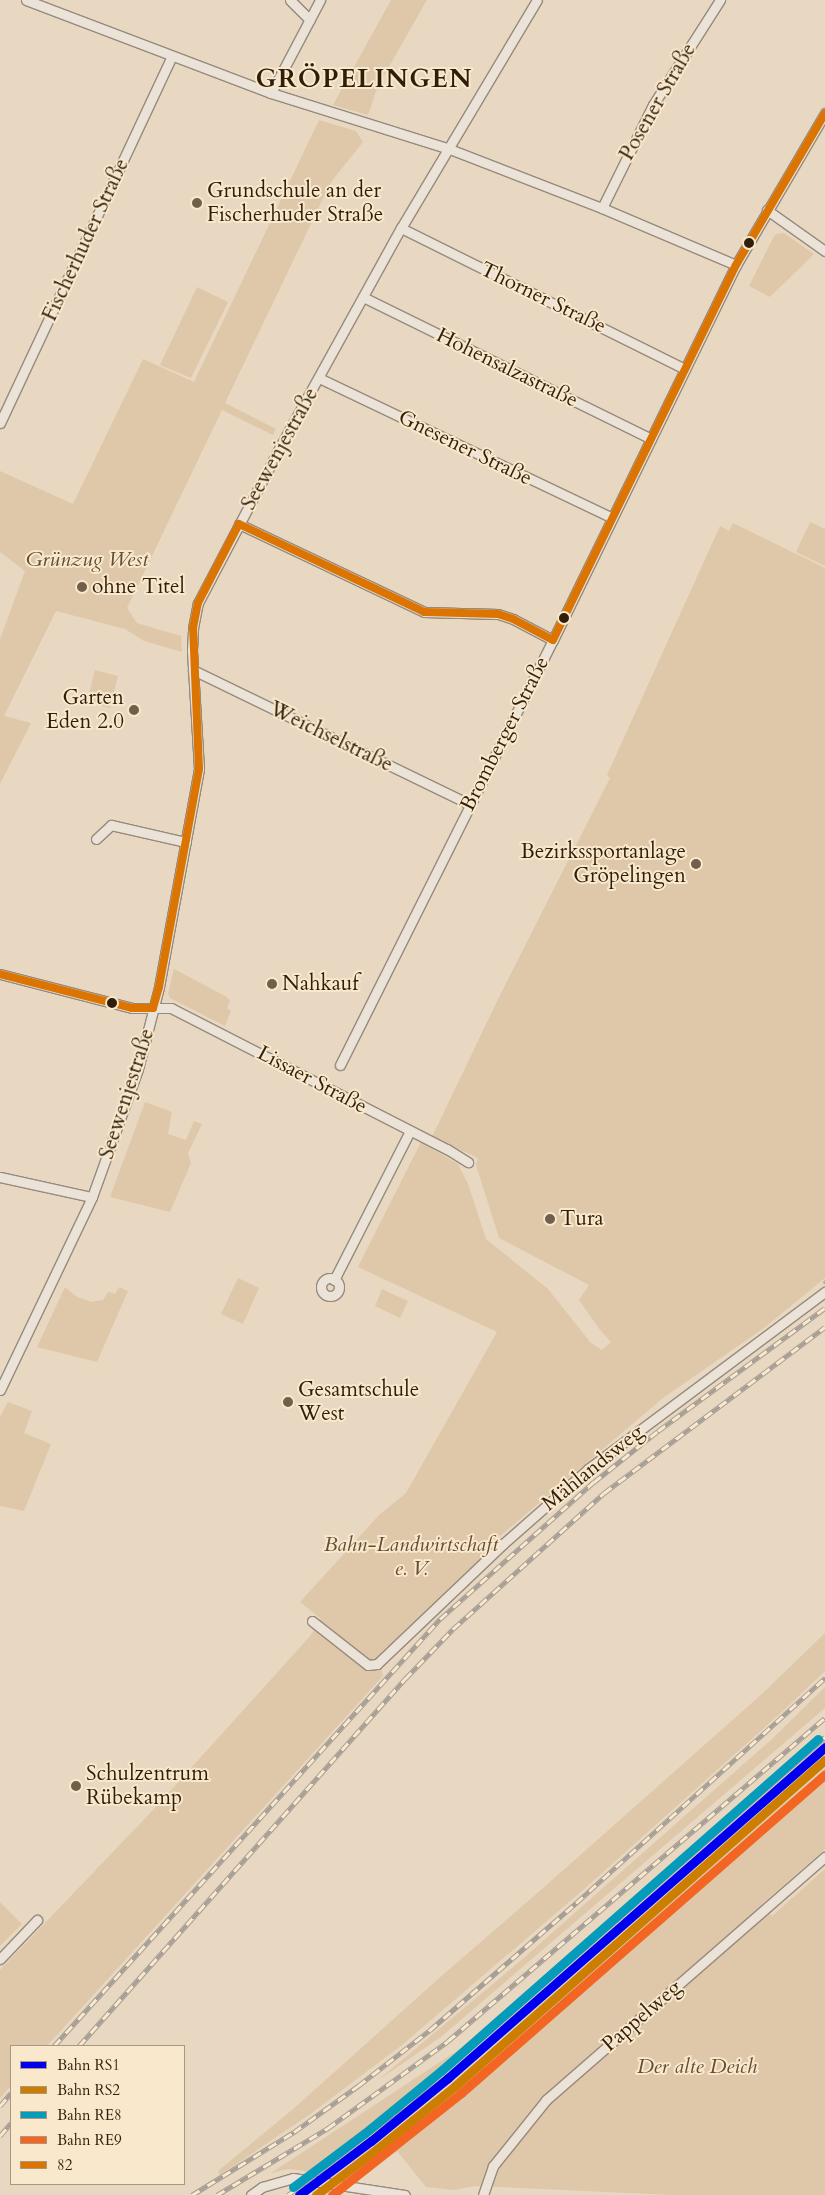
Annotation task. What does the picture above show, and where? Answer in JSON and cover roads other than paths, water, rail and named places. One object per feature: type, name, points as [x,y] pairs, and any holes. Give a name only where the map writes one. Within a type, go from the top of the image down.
[{"type":"street","points":[[26,0],[271,93],[447,148],[602,208],[736,265]]},
{"type":"street","points":[[290,0],[310,20]]},
{"type":"street","points":[[271,93],[320,0]]},
{"type":"street","name":"Seewenjestraße","points":[[0,1390],[92,1197],[138,1069],[160,987],[199,770],[192,628],[198,603],[239,524],[401,228],[537,0]]},
{"type":"street","name":"Posener Straße","points":[[602,208],[653,105],[720,0]]},
{"type":"street","name":"Fischerhuder Straße","points":[[0,423],[172,56]]},
{"type":"street","name":"Bromberger Straße","points":[[340,1065],[736,265],[825,113]]},
{"type":"street","points":[[767,210],[825,250]]},
{"type":"street","name":"Thorner Straße","points":[[401,228],[685,369]]},
{"type":"street","name":"Hohensalzastraße","points":[[364,297],[651,439]]},
{"type":"street","name":"Gnesener Straße","points":[[319,378],[611,517]]},
{"type":"street","points":[[239,524],[424,612],[498,614],[513,618],[552,640]]},
{"type":"street","name":"Weichselstraße","points":[[193,670],[469,804]]},
{"type":"street","points":[[96,839],[112,825],[186,842]]},
{"type":"street","name":"Lissaer Straße","points":[[0,974],[132,1008],[171,1008],[468,1162]]},
{"type":"street","points":[[334,1280],[410,1131]]},
{"type":"street","points":[[0,1177],[92,1197]]},
{"type":"street","name":"Mählandsweg","points":[[312,1620],[368,1665],[378,1664],[503,1544],[588,1469],[825,1292]]},
{"type":"street","name":"Pappelweg","points":[[483,2195],[493,2166],[546,2100],[825,1857]]},
{"type":"street","points":[[0,1959],[37,1920]]},
{"type":"street","points":[[251,2195],[262,2187],[293,2178],[386,2194],[405,2195]]},
{"type":"railway","points":[[55,2045],[440,1619],[594,1482],[658,1431],[825,1308]]},
{"type":"railway","points":[[80,2045],[405,1679],[453,1629],[604,1493],[825,1327]]},
{"type":"railway","points":[[192,2195],[294,2132],[358,2086],[430,2030],[576,1903],[825,1678]]},
{"type":"railway","points":[[217,2195],[328,2128],[448,2041],[825,1718]]},
{"type":"railway","points":[[288,2195],[404,2106],[825,1737]]},
{"type":"railway","points":[[0,2106],[10,2094]]},
{"type":"railway","points":[[0,2136],[10,2124]]},
{"type":"rail line","name":"RE8","points":[[293,2187],[365,2133],[442,2070],[818,1739]]},
{"type":"rail line","name":"RS1","points":[[299,2195],[371,2141],[448,2078],[825,1747]]},
{"type":"rail line","name":"RS2","points":[[316,2195],[455,2086],[825,1760]]},
{"type":"rail line","name":"RE9","points":[[332,2195],[461,2093],[825,1774]]},
{"type":"place","name":"Grundschule an der Fischerhuder Straße","points":[[197,203]]},
{"type":"place","name":"ohne Titel","points":[[82,587]]},
{"type":"place","name":"Garten Eden 2.0","points":[[134,710]]},
{"type":"place","name":"Bezirkssportanlage Gröpelingen","points":[[696,864]]},
{"type":"place","name":"Nahkauf","points":[[272,984]]},
{"type":"place","name":"Tura","points":[[550,1219]]},
{"type":"place","name":"Gesamtschule West","points":[[288,1402]]},
{"type":"place","name":"Schulzentrum Rübekamp","points":[[76,1786]]},
{"type":"district","name":"GRÖPELINGEN","points":[[364,79]]},
{"type":"park label","name":"Grünzug West","points":[[87,560]]},
{"type":"park label","name":"Bahn-Landwirtschaft e. V.","points":[[411,1557]]},
{"type":"park label","name":"Der alte Deich","points":[[697,2067]]}]
